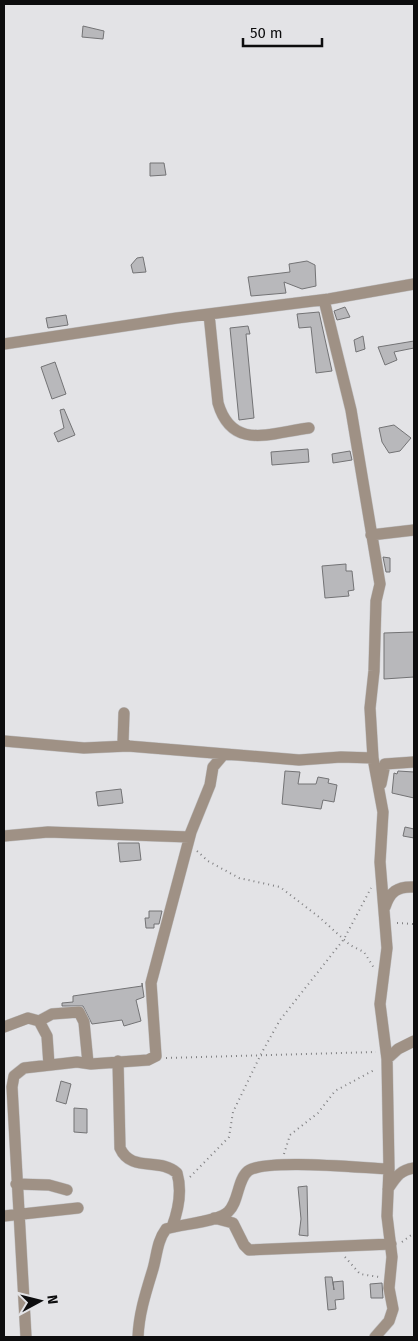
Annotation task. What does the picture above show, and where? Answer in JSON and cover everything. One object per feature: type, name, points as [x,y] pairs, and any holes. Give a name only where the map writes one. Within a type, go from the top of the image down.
[{"type":"street","points":[[4,344],[209,314],[324,300],[414,284]]},
{"type":"street","points":[[324,300],[351,410],[380,584],[376,601],[374,671],[370,693],[373,758],[380,789],[383,836],[380,862],[387,948],[380,1004],[387,1058],[388,1169],[386,1216],[392,1257],[389,1279],[392,1312],[384,1330],[375,1337]]},
{"type":"street","points":[[209,314],[218,403],[222,417],[230,427],[244,436],[309,428]]},
{"type":"street","points":[[371,535],[414,530]]},
{"type":"street","points":[[124,713],[122,734],[123,742],[128,746]]},
{"type":"street","points":[[4,741],[84,748],[128,746],[299,760],[341,757],[373,758]]},
{"type":"street","points":[[26,1337],[17,1214],[13,1081],[20,1070],[77,1062],[88,1064],[154,1058],[158,1053],[151,983],[189,840],[210,785],[213,767],[224,754]]},
{"type":"street","points":[[380,789],[385,764],[414,762]]},
{"type":"street","points":[[4,836],[48,832],[189,840]]},
{"type":"street","points":[[384,916],[389,896],[399,888],[414,887]]},
{"type":"street","points":[[39,1022],[52,1014],[79,1012],[84,1022],[88,1064]]},
{"type":"street","points":[[4,1027],[28,1018],[39,1022],[47,1036],[49,1065]]},
{"type":"street","points":[[387,1058],[398,1049],[414,1041]]},
{"type":"street","points":[[118,1061],[120,1148],[123,1156],[130,1161],[173,1169],[180,1181],[177,1214],[172,1227]]},
{"type":"street","points":[[138,1337],[143,1298],[154,1268],[160,1236],[166,1229],[214,1218],[229,1212],[244,1176],[249,1170],[263,1166],[324,1165],[388,1169]]},
{"type":"street","points":[[387,1189],[403,1170],[414,1168]]},
{"type":"street","points":[[16,1184],[49,1185],[67,1190]]},
{"type":"street","points":[[4,1216],[78,1208]]},
{"type":"street","points":[[214,1218],[233,1223],[244,1245],[249,1250],[391,1244]]},
{"type":"path","points":[[189,840],[208,861],[239,878],[280,887],[344,939],[364,952],[382,983]]},
{"type":"path","points":[[179,1191],[229,1137],[234,1112],[261,1054],[280,1020],[344,939],[371,887]]},
{"type":"path","points":[[384,916],[414,924]]},
{"type":"path","points":[[154,1058],[261,1054],[387,1058]]},
{"type":"path","points":[[276,1166],[284,1157],[290,1135],[318,1113],[335,1091],[387,1058]]},
{"type":"path","points":[[340,1246],[347,1260],[360,1274],[389,1279]]},
{"type":"building","points":[[83,26],[104,31],[103,39],[82,37]]},
{"type":"building","points":[[150,163],[164,163],[166,175],[150,176]]},
{"type":"building","points":[[143,257],[146,272],[133,273],[131,265],[137,258]]},
{"type":"building","points":[[307,261],[315,265],[316,286],[302,289],[284,282],[286,293],[251,296],[248,277],[290,272],[289,264]]},
{"type":"building","points":[[345,307],[350,317],[337,320],[334,311]]},
{"type":"building","points":[[319,312],[332,371],[316,373],[311,327],[299,328],[297,314]]},
{"type":"building","points":[[66,315],[68,325],[48,328],[46,318]]},
{"type":"building","points":[[248,326],[250,334],[246,334],[254,418],[239,420],[230,328]]},
{"type":"building","points":[[363,336],[365,349],[356,352],[354,340]]},
{"type":"building","points":[[414,341],[414,348],[394,352],[397,360],[385,365],[378,347]]},
{"type":"building","points":[[55,362],[66,394],[52,399],[41,367]]},
{"type":"building","points":[[64,409],[75,435],[58,442],[54,433],[64,428],[60,410]]},
{"type":"building","points":[[394,425],[411,438],[400,451],[389,453],[382,442],[379,428]]},
{"type":"building","points":[[308,449],[309,462],[272,465],[271,452]]},
{"type":"building","points":[[350,451],[352,460],[333,463],[332,454]]},
{"type":"building","points":[[383,557],[390,558],[390,572],[386,572]]},
{"type":"building","points":[[346,564],[346,571],[352,571],[354,590],[348,591],[349,596],[325,598],[322,566]]},
{"type":"building","points":[[414,632],[414,677],[384,679],[384,633]]},
{"type":"building","points":[[285,771],[300,772],[298,784],[316,784],[318,777],[329,779],[328,783],[337,785],[334,802],[323,800],[321,809],[282,804]]},
{"type":"building","points":[[398,771],[414,772],[414,798],[392,793],[394,773],[397,774]]},
{"type":"building","points":[[121,789],[123,803],[98,806],[96,792]]},
{"type":"building","points":[[405,827],[414,829],[414,838],[403,836]]},
{"type":"building","points":[[118,843],[139,843],[141,860],[120,862]]},
{"type":"building","points":[[149,911],[162,911],[159,924],[154,924],[154,928],[146,928],[145,918],[149,918]]},
{"type":"building","points":[[142,983],[144,997],[136,1000],[141,1021],[124,1026],[122,1020],[92,1024],[83,1006],[62,1006],[62,1003],[73,1002],[73,996],[142,986]]},
{"type":"building","points":[[61,1081],[71,1084],[66,1104],[56,1101]]},
{"type":"building","points":[[74,1108],[87,1109],[87,1133],[74,1132]]},
{"type":"building","points":[[307,1186],[308,1236],[299,1235],[301,1219],[298,1187]]},
{"type":"building","points":[[325,1277],[332,1277],[334,1290],[333,1282],[343,1281],[344,1299],[335,1300],[336,1309],[328,1310]]},
{"type":"building","points":[[382,1283],[383,1298],[371,1298],[370,1284]]}]
